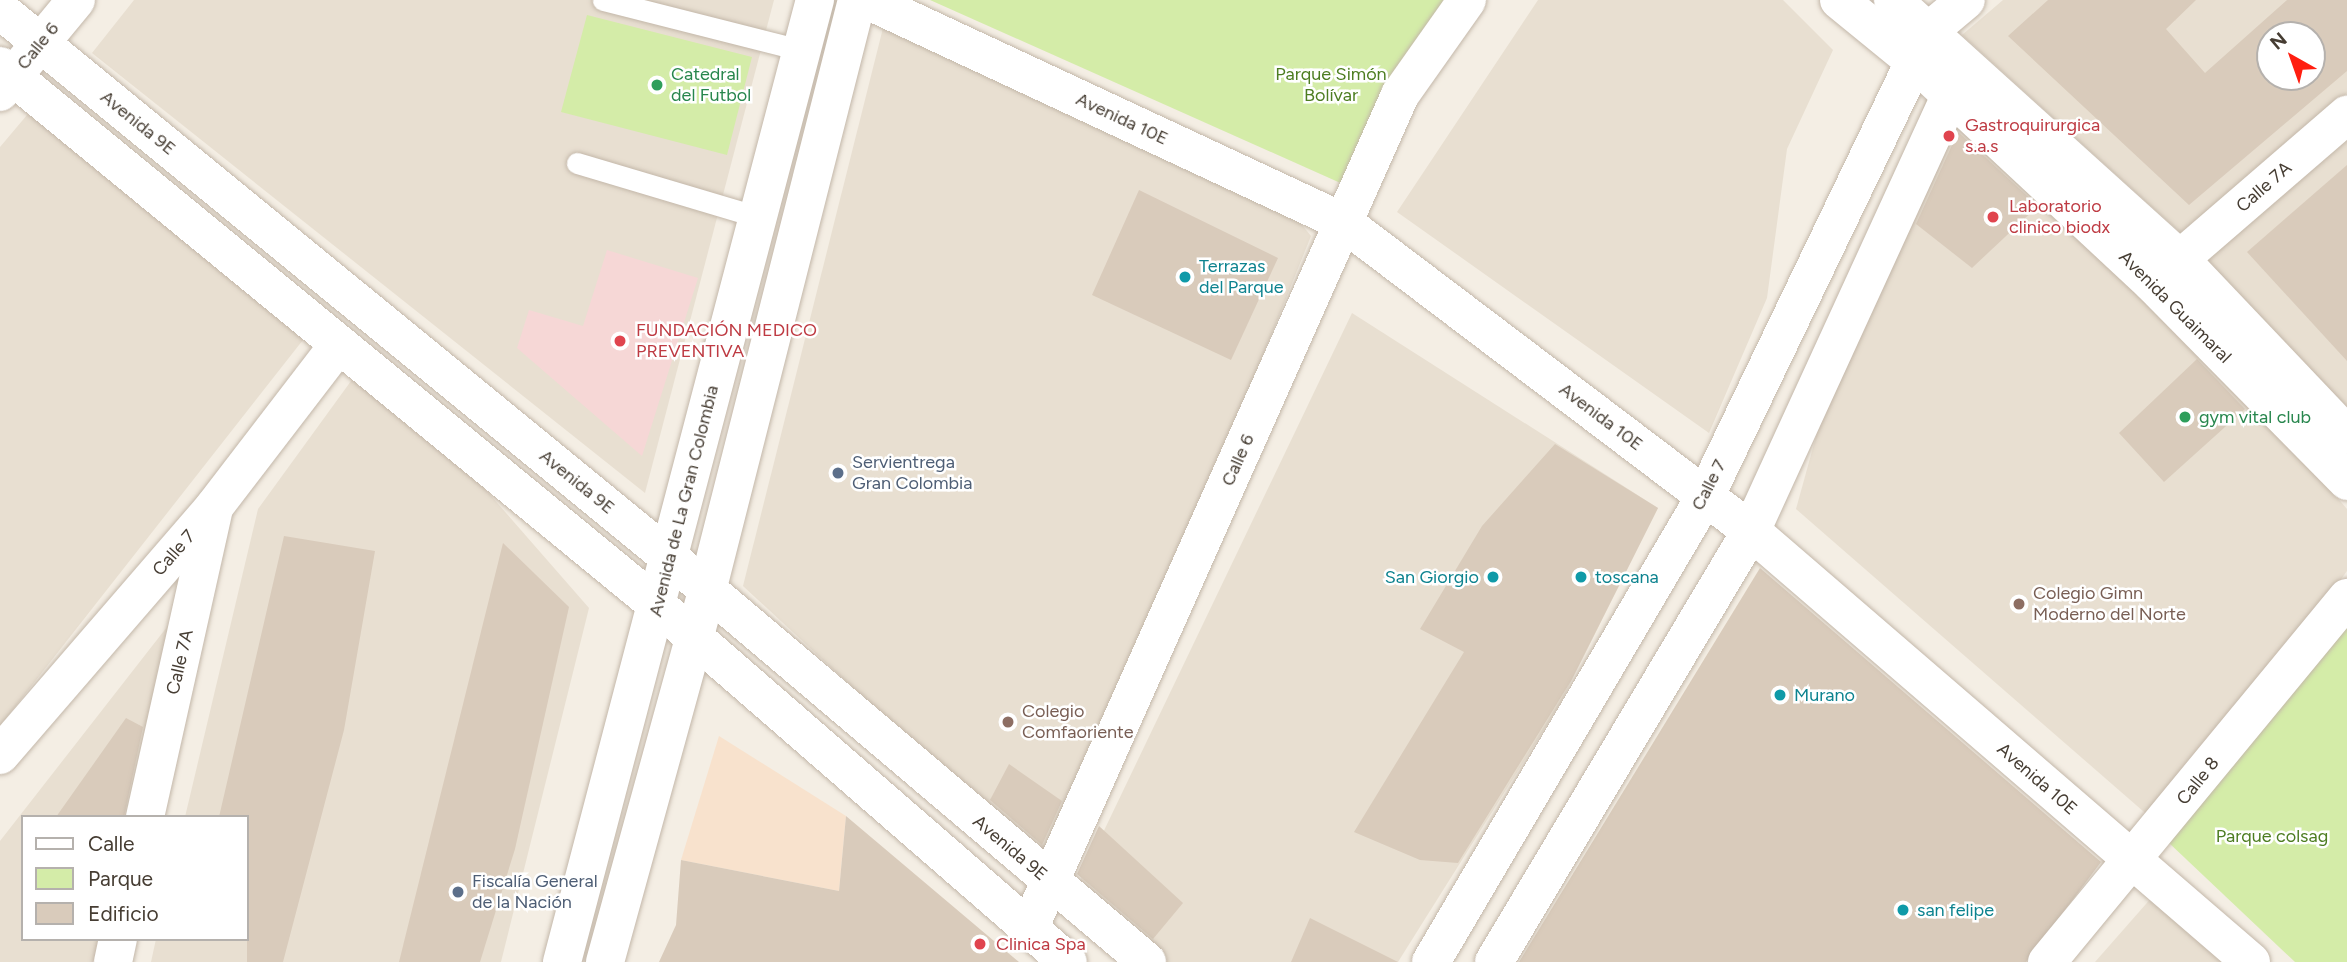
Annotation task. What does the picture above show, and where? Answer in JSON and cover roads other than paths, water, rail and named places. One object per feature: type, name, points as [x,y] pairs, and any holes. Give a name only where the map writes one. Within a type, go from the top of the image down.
[{"type":"street","name":"Calle 6","points":[[4,78],[41,43],[76,0]]},
{"type":"street","name":"Avenida de La Gran Colombia","points":[[562,962],[670,558],[755,216],[815,0]]},
{"type":"street","points":[[605,962],[707,591],[857,0]]},
{"type":"street","name":"Avenida 10E","points":[[867,0],[1343,222],[1751,531],[2251,962]]},
{"type":"street","name":"Calle 6","points":[[1028,930],[1052,883],[1400,95],[1467,0]]},
{"type":"street","name":"Avenida Guaimaral","points":[[1839,0],[1922,46],[2180,259],[2347,435]]},
{"type":"street","name":"Avenida Guaimaral","points":[[1894,0],[1951,94],[2152,283],[2347,481]]},
{"type":"street","name":"Calle 7","points":[[1431,962],[1706,495],[1922,46],[1966,0]]},
{"type":"street","name":"Avenida 9E","points":[[0,10],[670,558],[1147,962]]},
{"type":"street","points":[[4,78],[338,344],[657,605],[1068,962]]},
{"type":"street","points":[[1494,962],[1751,531],[1951,94]]},
{"type":"street","name":"Calle 7A","points":[[2180,259],[2347,114]]},
{"type":"street","name":"Calle 7","points":[[0,755],[214,507],[338,344]]},
{"type":"street","name":"Calle 7A","points":[[145,815],[214,507]]},
{"type":"street","name":"Calle 8","points":[[2047,962],[2347,598]]},
{"type":"street","points":[[113,962],[118,941]]},
{"type":"lane","points":[[603,0],[801,50]]},
{"type":"lane","points":[[577,163],[755,216]]},
{"type":"place","name":"Catedral del Futbol","points":[[657,85]]},
{"type":"place","name":"Gastroquirurgica s.a.s","points":[[1949,136]]},
{"type":"place","name":"Laboratorio clinico biodx","points":[[1993,217]]},
{"type":"place","name":"Terrazas del Parque","points":[[1185,277]]},
{"type":"place","name":"FUNDACIÓN MEDICO PREVENTIVA","points":[[620,341]]},
{"type":"place","name":"gym vital club","points":[[2185,417]]},
{"type":"place","name":"Servientrega Gran Colombia","points":[[838,473]]},
{"type":"place","name":"San Giorgio","points":[[1493,577]]},
{"type":"place","name":"toscana","points":[[1581,577]]},
{"type":"place","name":"Colegio Gimn Moderno del Norte","points":[[2019,604]]},
{"type":"place","name":"Murano","points":[[1780,695]]},
{"type":"place","name":"Colegio Comfaoriente","points":[[1008,722]]},
{"type":"place","name":"Fiscalía General de la Nación","points":[[458,892]]},
{"type":"place","name":"san felipe","points":[[1903,910]]},
{"type":"place","name":"Clinica Spa","points":[[980,944]]},
{"type":"park label","name":"Parque Simón Bolívar","points":[[1331,85]]},
{"type":"park label","name":"Parque colsag","points":[[2272,836]]}]
